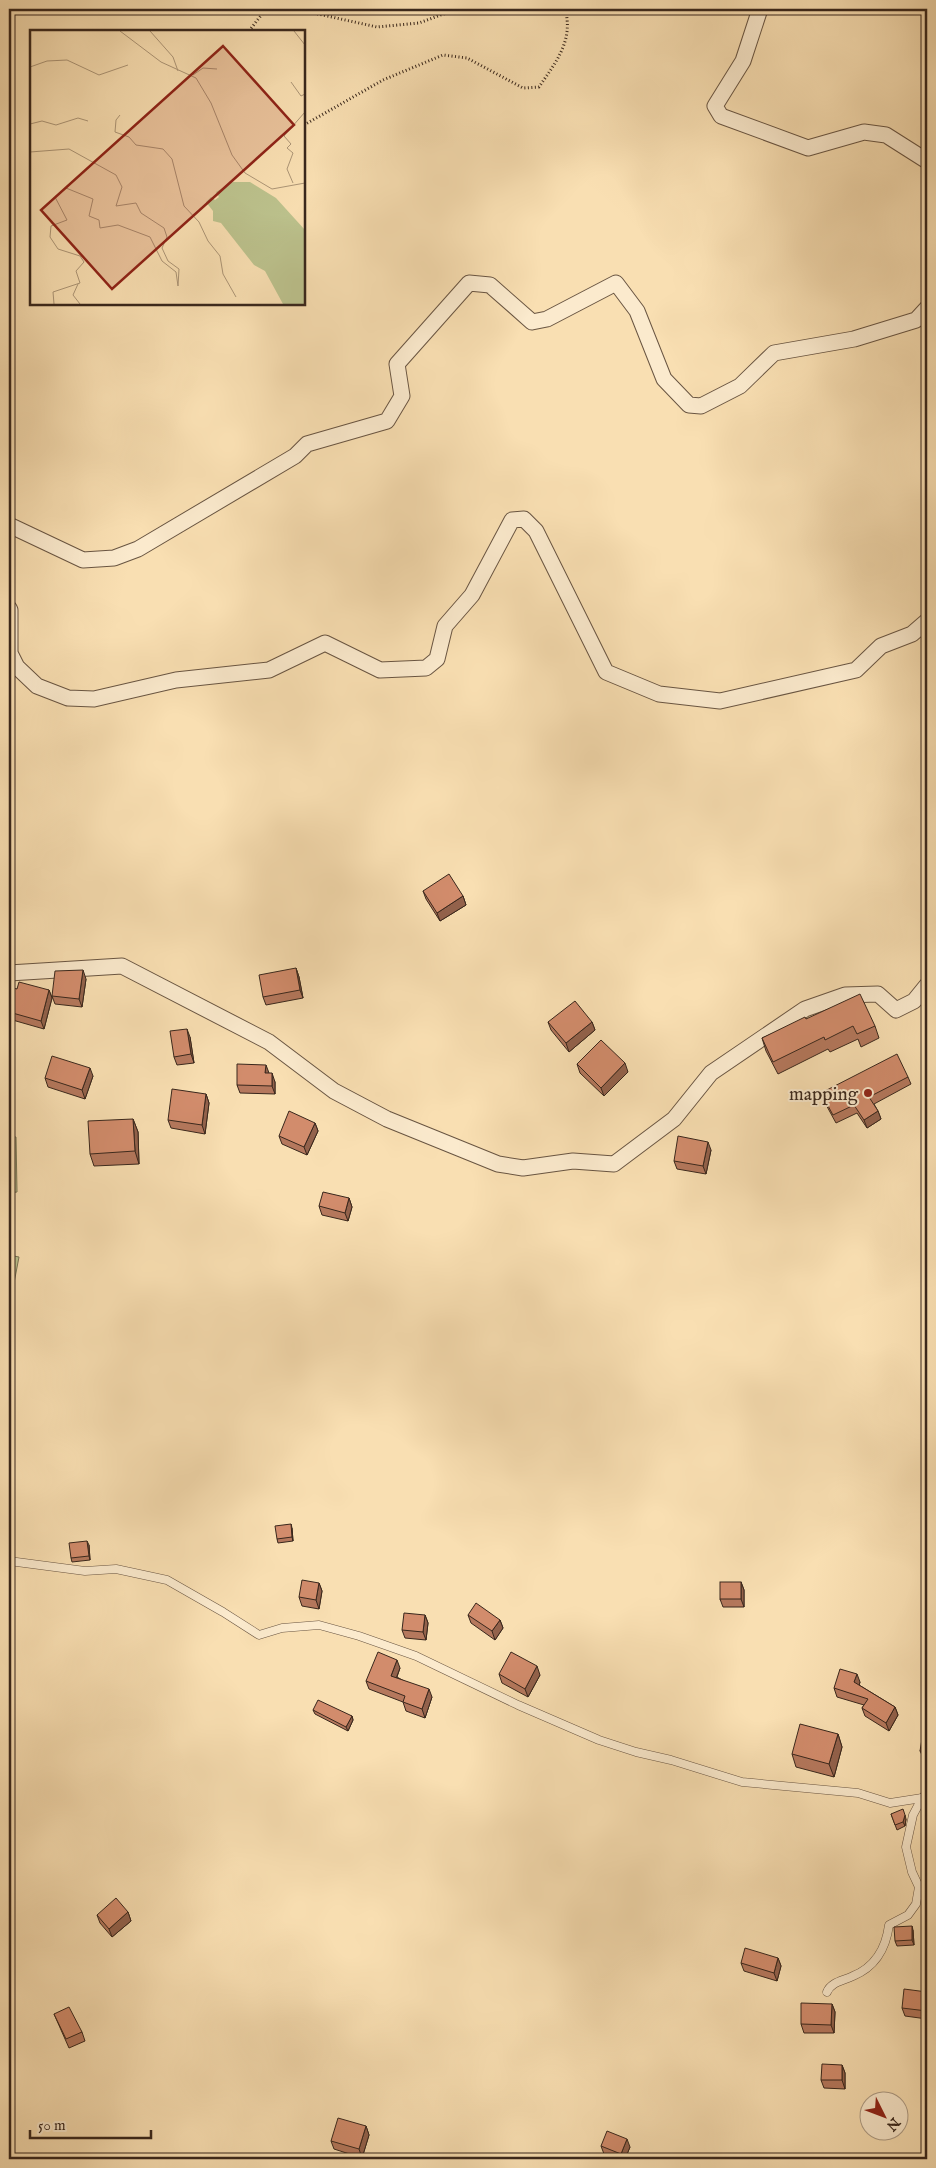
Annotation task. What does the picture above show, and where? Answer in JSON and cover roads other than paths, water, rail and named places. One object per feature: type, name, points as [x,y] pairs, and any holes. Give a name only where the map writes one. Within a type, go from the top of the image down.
[{"type":"street","points":[[760,9],[743,61],[715,106],[721,116],[808,148],[864,132],[886,135],[927,161]]},
{"type":"street","points":[[9,525],[83,560],[114,558],[146,544],[295,456],[307,444],[387,421],[402,396],[397,364],[469,284],[490,285],[532,322],[547,319],[616,283],[637,311],[664,379],[689,405],[701,406],[740,386],[774,354],[862,336],[916,320],[927,308]]},
{"type":"street","points":[[9,608],[10,653],[17,667],[37,686],[68,698],[94,699],[176,680],[269,670],[325,643],[380,670],[426,668],[437,660],[445,626],[472,595],[512,520],[524,519],[536,531],[606,672],[658,694],[720,700],[856,670],[881,646],[912,634],[927,621]]},
{"type":"street","points":[[9,973],[122,966],[269,1042],[334,1090],[387,1119],[498,1164],[523,1168],[573,1161],[614,1164],[674,1119],[711,1073],[805,1008],[845,995],[878,994],[896,1010],[914,1001],[927,985]]},
{"type":"lane","points":[[9,1561],[84,1570],[116,1569],[168,1580],[259,1635],[282,1628],[319,1625],[359,1636],[416,1656],[518,1705],[599,1740],[742,1782],[858,1792],[890,1803],[924,1796]]},
{"type":"lane","points":[[827,1992],[833,1984],[855,1976],[873,1963],[885,1947],[889,1925],[908,1915],[916,1904],[919,1887],[912,1872],[906,1847],[913,1815],[924,1796]]},
{"type":"place","name":"mapping","points":[[868,1093]]}]
